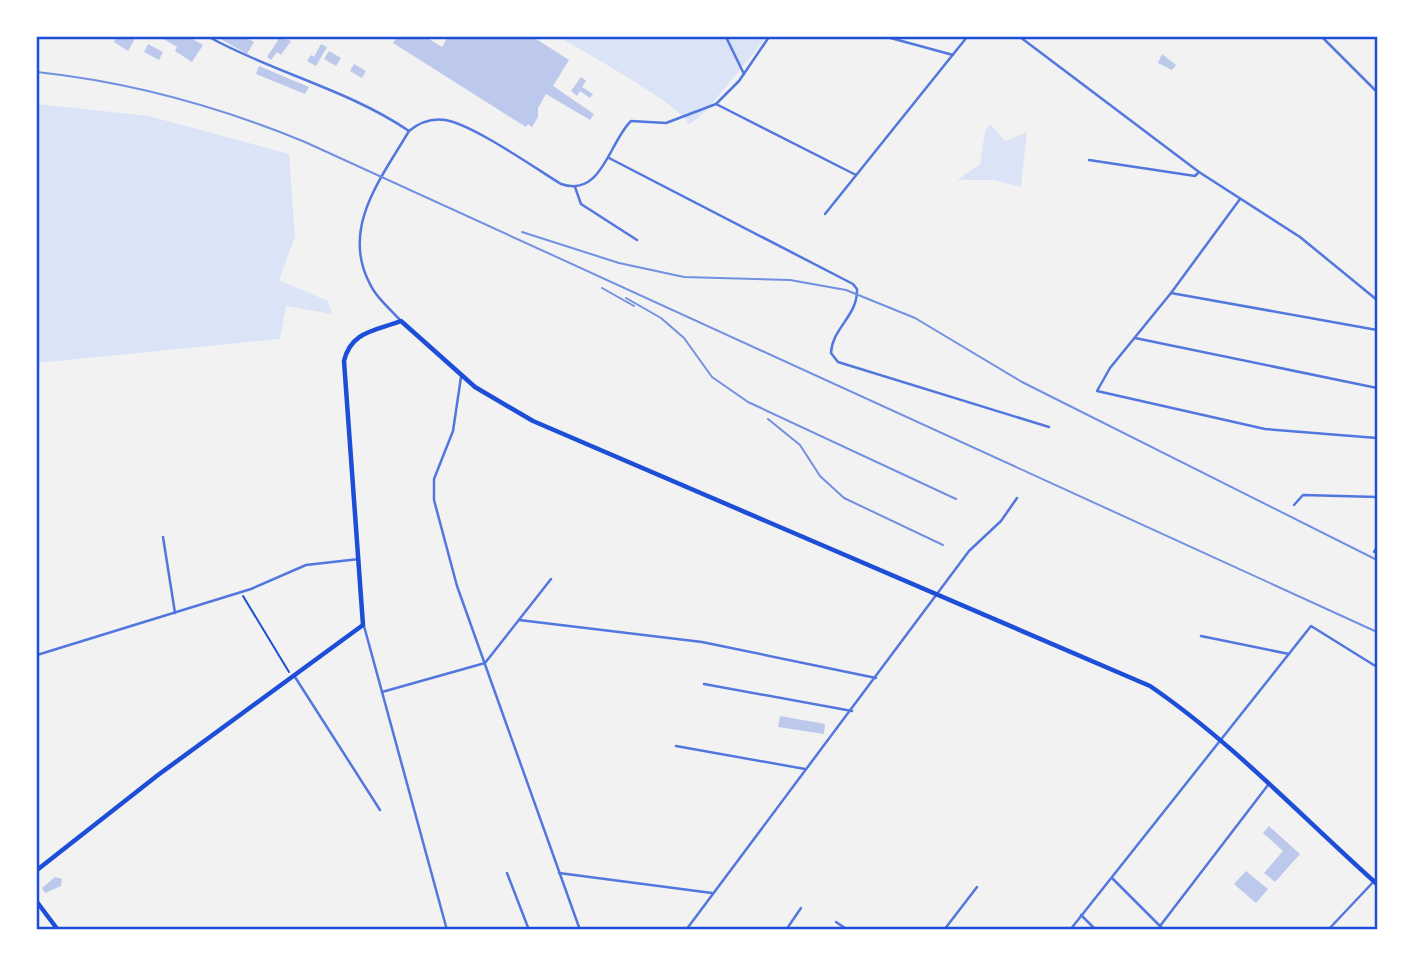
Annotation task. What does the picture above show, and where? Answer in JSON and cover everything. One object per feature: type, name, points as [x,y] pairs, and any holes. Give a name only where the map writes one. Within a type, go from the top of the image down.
[{"type":"main road","points":[[37,870],[158,775],[363,625],[344,361],[348,345],[355,338],[401,321],[461,377],[502,405],[533,421],[1150,686],[1220,743],[1376,881]]},
{"type":"main road","points":[[37,902],[58,930]]},
{"type":"street","points":[[209,37],[243,56],[343,93],[382,113],[409,131]]},
{"type":"street","points":[[726,37],[744,74]]},
{"type":"street","points":[[401,321],[369,284],[358,244],[361,222],[379,183],[409,131],[425,121],[453,122],[561,184],[575,187],[592,179],[631,121],[666,123],[716,104],[744,74],[769,37]]},
{"type":"street","points":[[887,37],[953,55]]},
{"type":"street","points":[[825,214],[967,37]]},
{"type":"street","points":[[1020,37],[1199,172],[1300,237],[1377,300]]},
{"type":"street","points":[[1322,37],[1377,92]]},
{"type":"street","points":[[716,104],[858,175]]},
{"type":"street","points":[[608,158],[856,286],[854,311],[832,343],[831,353],[838,362],[1049,426]]},
{"type":"street","points":[[1089,160],[1195,176],[1199,172]]},
{"type":"street","points":[[575,187],[581,204],[637,240]]},
{"type":"street","points":[[1240,199],[1171,293],[1108,371],[1097,391],[1265,429],[1377,438]]},
{"type":"street","points":[[1171,293],[1377,330]]},
{"type":"street","points":[[1135,338],[1377,388]]},
{"type":"street","points":[[461,377],[453,431],[434,479],[434,500],[457,586],[580,930]]},
{"type":"street","points":[[1294,505],[1303,495],[1377,497]]},
{"type":"street","points":[[686,930],[969,551],[1001,521],[1017,498]]},
{"type":"street","points":[[163,537],[175,613]]},
{"type":"street","points":[[1374,552],[1377,547]]},
{"type":"street","points":[[37,655],[240,593],[306,565],[359,559]]},
{"type":"street","points":[[382,692],[485,663],[551,579]]},
{"type":"street","points":[[519,620],[702,642],[876,678]]},
{"type":"street","points":[[363,625],[447,930]]},
{"type":"street","points":[[1070,930],[1311,626],[1377,667]]},
{"type":"street","points":[[1201,636],[1289,654]]},
{"type":"street","points":[[294,678],[380,810]]},
{"type":"street","points":[[704,684],[852,711]]},
{"type":"street","points":[[676,746],[806,769]]},
{"type":"street","points":[[1160,926],[1268,785]]},
{"type":"street","points":[[507,873],[529,930]]},
{"type":"street","points":[[559,873],[713,893]]},
{"type":"street","points":[[1112,878],[1164,930]]},
{"type":"street","points":[[1328,930],[1376,881]]},
{"type":"street","points":[[944,930],[977,887]]},
{"type":"street","points":[[786,930],[801,908]]},
{"type":"street","points":[[1081,915],[1096,930]]},
{"type":"street","points":[[836,922],[848,930]]},
{"type":"path","points":[[240,593],[294,678]]},
{"type":"shaded area","points":[[559,37],[767,37],[705,112],[689,125],[682,116],[651,92]]},
{"type":"shaded area","points":[[37,104],[149,116],[289,154],[295,237],[279,280],[328,301],[332,314],[286,306],[280,339],[37,363]]},
{"type":"shaded area","points":[[990,124],[1005,141],[1027,132],[1021,187],[993,180],[957,180],[980,164],[985,131]]},
{"type":"building","points":[[117,37],[136,37],[128,51],[114,42]]},
{"type":"building","points":[[160,37],[189,37],[203,45],[192,62],[175,51],[177,47]]},
{"type":"building","points":[[217,37],[244,37],[254,42],[247,54]]},
{"type":"building","points":[[280,37],[291,41],[281,55],[277,52],[271,60],[267,57]]},
{"type":"building","points":[[397,37],[426,37],[442,47],[448,37],[533,37],[569,60],[553,86],[594,114],[590,120],[546,94],[532,127],[528,124],[526,127],[393,43]]},
{"type":"building","points":[[148,44],[163,52],[159,60],[144,52]]},
{"type":"building","points":[[321,44],[327,47],[316,66],[307,61],[311,55],[314,57]]},
{"type":"building","points":[[329,51],[341,58],[336,66],[324,59]]},
{"type":"building","points":[[1162,54],[1176,65],[1172,70],[1158,63]]},
{"type":"building","points":[[354,64],[366,71],[362,78],[350,71]]},
{"type":"building","points":[[259,66],[309,87],[305,94],[256,74]]},
{"type":"building","points":[[581,77],[586,81],[582,87],[593,94],[590,98],[580,91],[577,96],[571,91]]},
{"type":"building","points":[[780,716],[825,724],[824,734],[778,727]]},
{"type":"building","points":[[1269,826],[1300,854],[1275,882],[1264,873],[1283,851],[1263,833]]},
{"type":"building","points":[[1246,871],[1268,889],[1256,903],[1234,884]]},
{"type":"building","points":[[55,877],[62,879],[61,886],[45,893],[42,888]]},
{"type":"railway","points":[[37,72],[106,82],[173,97],[240,117],[305,142],[1377,632]]},
{"type":"railway","points":[[522,232],[619,263],[684,277],[790,280],[846,290],[915,318],[1022,382],[1377,560]]},
{"type":"railway","points":[[602,288],[634,306]]},
{"type":"railway","points":[[626,298],[661,318],[684,338],[712,377],[748,402],[956,499]]},
{"type":"railway","points":[[768,419],[800,445],[820,476],[844,498],[943,545]]}]
